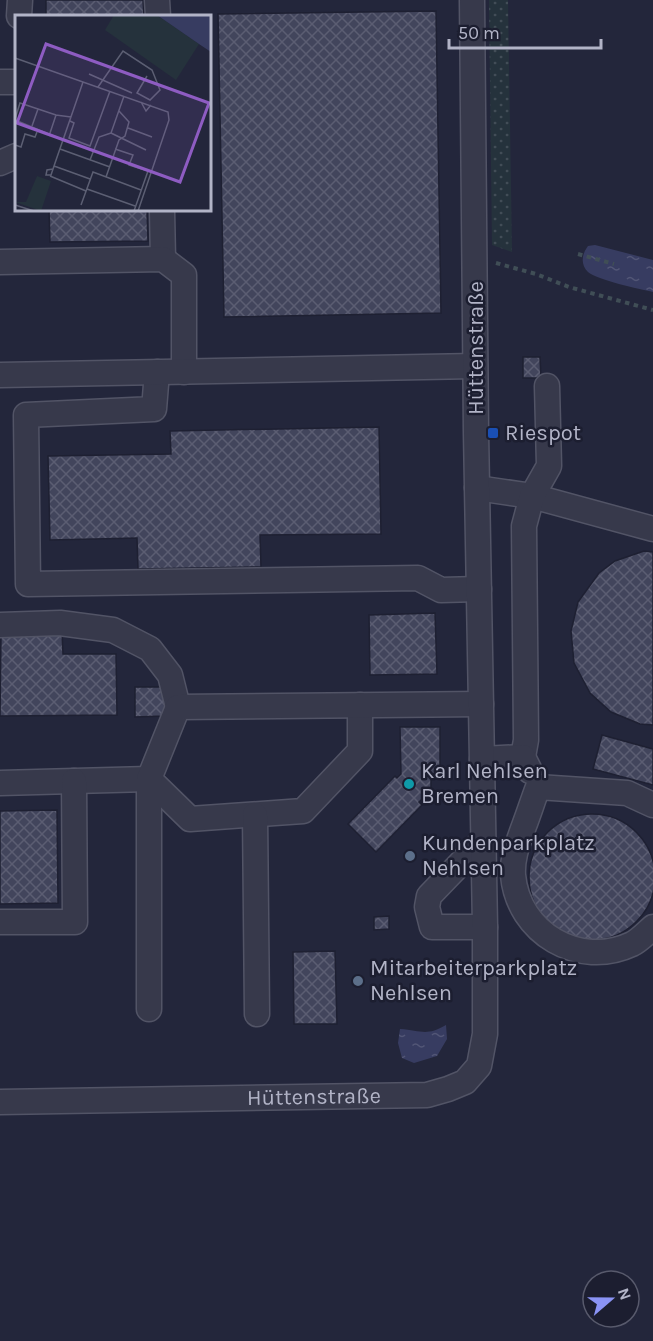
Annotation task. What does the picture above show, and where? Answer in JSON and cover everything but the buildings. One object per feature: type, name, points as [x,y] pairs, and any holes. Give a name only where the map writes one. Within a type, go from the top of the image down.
[{"type":"street","points":[[19,15],[20,0]]},
{"type":"street","points":[[157,0],[158,15]]},
{"type":"street","name":"Hüttenstraße","points":[[0,1102],[427,1095],[465,1082],[479,1066],[485,1034],[485,927],[475,366],[472,0]]},
{"type":"street","points":[[0,163],[15,156]]},
{"type":"street","points":[[162,212],[163,259]]},
{"type":"street","points":[[0,261],[163,259],[184,275],[184,372]]},
{"type":"street","points":[[0,375],[475,366]]},
{"type":"street","points":[[157,372],[154,409],[26,415],[28,584],[418,578],[441,590],[479,589]]},
{"type":"street","points":[[547,386],[549,466],[532,496],[524,526],[526,740],[523,757],[538,787],[513,858],[515,888],[520,903],[532,922],[547,937],[559,944],[587,952],[616,950],[632,944],[653,927]]},
{"type":"street","points":[[477,488],[532,496],[653,529]]},
{"type":"street","points":[[0,624],[60,623],[113,630],[150,649],[171,675],[178,707],[149,779],[149,1009]]},
{"type":"street","points":[[178,707],[481,704]]},
{"type":"street","points":[[0,783],[149,779],[190,819],[303,811],[360,751],[360,705]]},
{"type":"street","points":[[482,759],[523,757]]},
{"type":"street","points":[[0,922],[75,922],[74,781]]},
{"type":"street","points":[[538,787],[627,793],[653,805]]},
{"type":"street","points":[[255,815],[257,1014]]},
{"type":"street","points":[[483,840],[429,896],[427,907],[432,927],[485,927]]},
{"type":"path","points":[[578,254],[614,264]]},
{"type":"path","points":[[475,257],[536,274],[568,287],[653,310]]},
{"type":"shaded area","points":[[489,0],[508,0],[512,252],[492,245]]},
{"type":"water","points":[[595,245],[653,260],[653,292],[609,281],[588,272],[583,262],[584,252],[588,246]]},
{"type":"water","points":[[446,1025],[447,1039],[437,1056],[414,1063],[402,1058],[398,1043],[400,1029],[428,1032]]},
{"type":"place","name":"Riespot","points":[[493,433]]},
{"type":"place","name":"Karl Nehlsen Bremen","points":[[409,784]]},
{"type":"place","name":"Kundenparkplatz Nehlsen","points":[[410,856]]},
{"type":"place","name":"Mitarbeiterparkplatz Nehlsen","points":[[358,981]]}]
